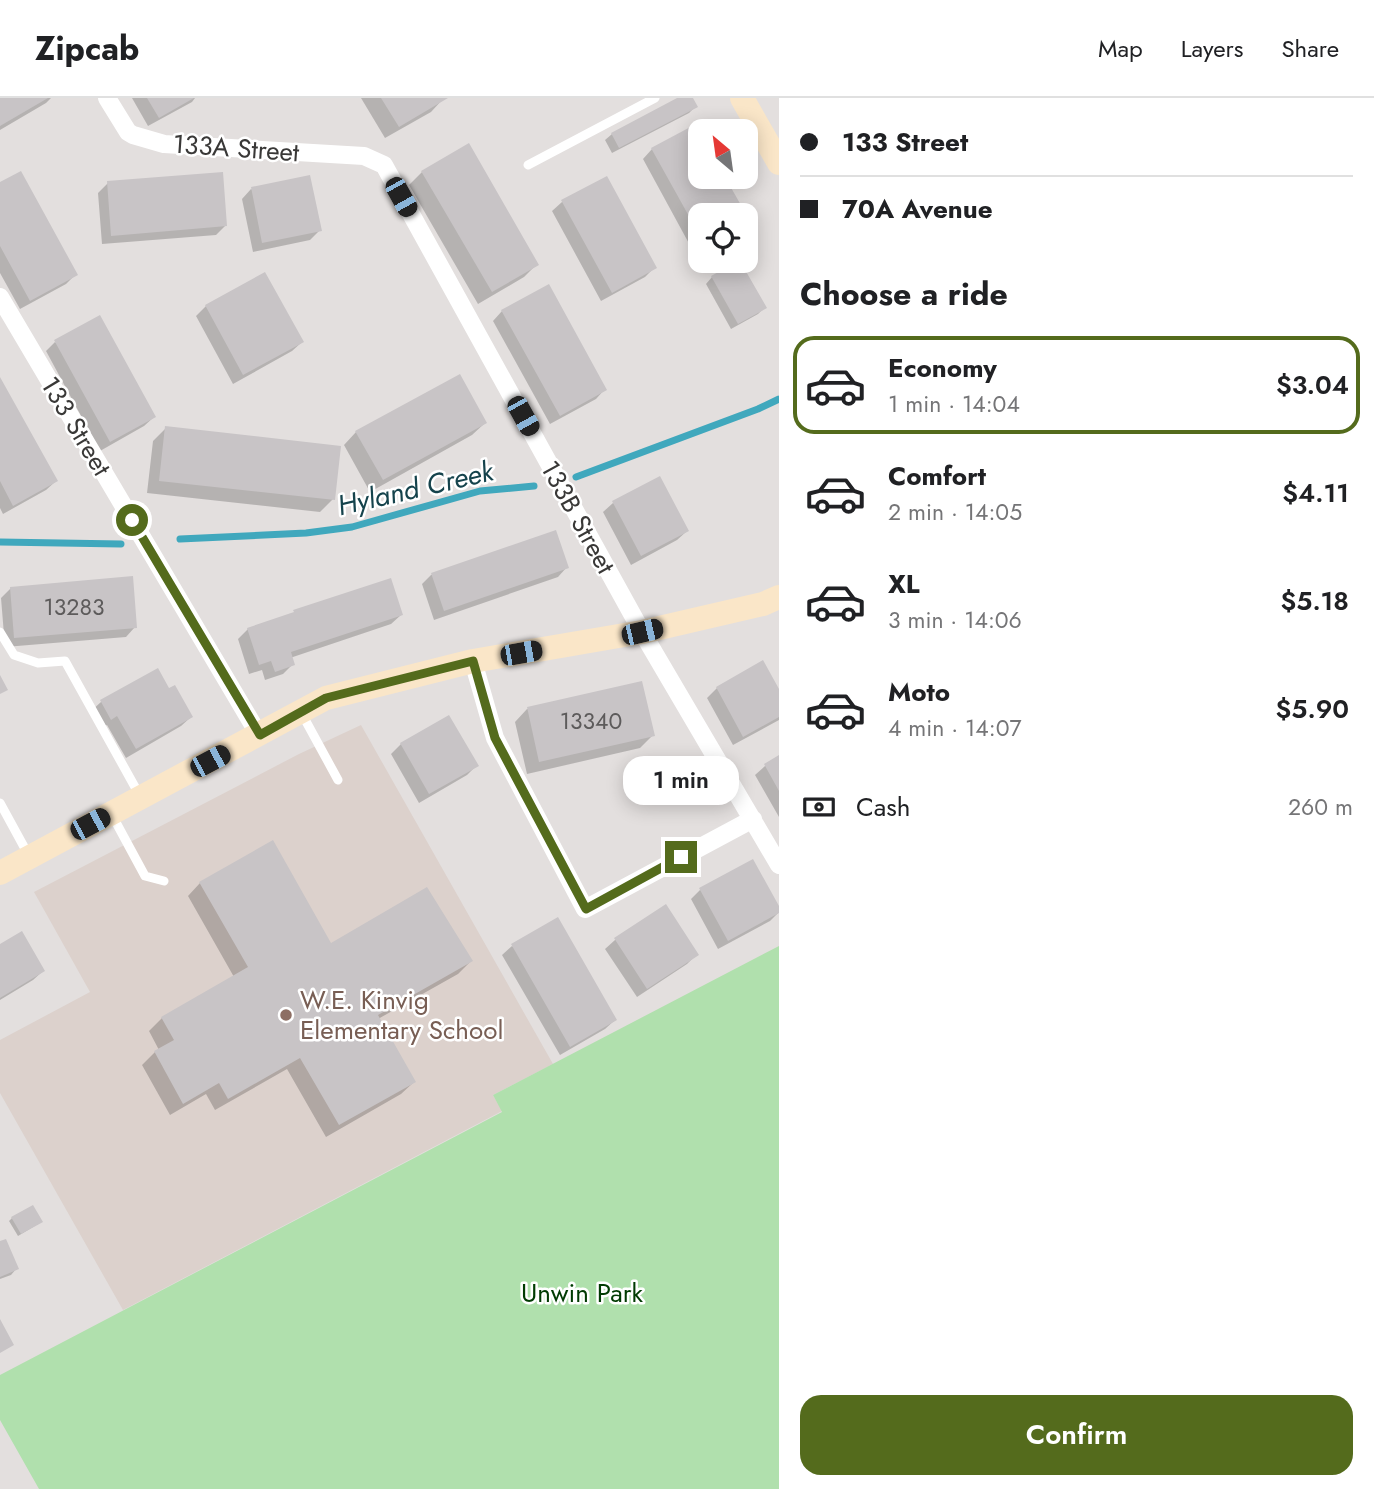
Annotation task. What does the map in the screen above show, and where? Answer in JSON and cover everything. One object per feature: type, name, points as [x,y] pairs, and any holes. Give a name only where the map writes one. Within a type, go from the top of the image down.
[{"type":"street","name":"133A Street","points":[[107,98],[128,132],[164,144],[364,156],[384,165]]},
{"type":"street","points":[[742,98],[779,163]]},
{"type":"street","name":"133B Street","points":[[384,165],[642,632],[779,865]]},
{"type":"street","name":"133 Street","points":[[0,297],[260,735]]},
{"type":"street","points":[[4,868],[30,857],[326,698],[473,661],[642,632],[751,607],[779,597]]},
{"type":"street","points":[[473,661],[495,738],[586,909],[752,818]]},
{"type":"lane","points":[[528,164],[655,98]]},
{"type":"lane","points":[[0,632],[15,655],[38,663],[65,661],[141,797]]},
{"type":"lane","points":[[301,712],[338,780]]},
{"type":"lane","points":[[0,803],[30,857]]},
{"type":"lane","points":[[111,814],[145,876],[164,881]]},
{"type":"shaded area","name":"W.E. Kinvig Elementary School","points":[[361,725],[553,1064],[493,1095],[502,1111],[123,1310],[0,1093],[0,1040],[90,992],[34,892],[299,754]]},
{"type":"green space","name":"Unwin Park","points":[[779,946],[779,1489],[39,1489],[0,1420],[0,1375],[502,1112],[493,1095]]},
{"type":"building","points":[[0,98],[48,98],[0,126]]},
{"type":"building","points":[[147,98],[194,98],[159,118]]},
{"type":"building","points":[[381,98],[448,98],[399,127]]},
{"type":"building","points":[[677,98],[693,98],[698,107],[619,148],[611,133]]},
{"type":"building","points":[[688,128],[688,189],[732,189],[740,203],[688,203],[688,214],[651,148]]},
{"type":"building","points":[[469,143],[539,265],[492,292],[421,171]]},
{"type":"building","points":[[21,171],[78,275],[30,301],[0,246],[0,182]]},
{"type":"building","points":[[223,172],[227,226],[111,236],[107,181]]},
{"type":"building","points":[[310,175],[322,231],[262,243],[251,187]]},
{"type":"building","points":[[607,176],[657,268],[612,293],[561,200]]},
{"type":"building","points":[[265,272],[304,342],[243,375],[205,305]]},
{"type":"building","points":[[717,273],[747,273],[767,308],[738,324],[711,276]]},
{"type":"building","points":[[549,284],[607,390],[560,416],[501,310]]},
{"type":"building","points":[[100,315],[156,417],[110,442],[54,340]]},
{"type":"building","points":[[460,374],[487,423],[383,480],[355,431]]},
{"type":"building","points":[[0,377],[58,481],[13,506],[0,481]]},
{"type":"building","points":[[165,426],[341,446],[335,500],[159,481]]},
{"type":"building","points":[[660,476],[689,531],[641,556],[612,501]]},
{"type":"building","points":[[556,530],[569,568],[444,611],[431,573]]},
{"type":"building","points":[[133,576],[137,628],[14,638],[10,587]]},
{"type":"building","points":[[391,578],[403,615],[291,652],[295,665],[275,672],[271,661],[259,665],[247,628]]},
{"type":"building","points":[[763,660],[779,689],[779,717],[743,737],[716,687]]},
{"type":"building","points":[[158,668],[169,688],[175,685],[193,717],[136,749],[117,716],[111,720],[100,700]]},
{"type":"building","points":[[0,675],[8,690],[0,694]]},
{"type":"building","points":[[642,681],[655,736],[539,762],[527,707]]},
{"type":"building","points":[[449,715],[479,766],[429,794],[400,743]]},
{"type":"building","points":[[779,755],[779,791],[764,764]]},
{"type":"building","points":[[273,840],[331,943],[427,887],[473,961],[378,1015],[416,1082],[339,1125],[300,1058],[228,1099],[219,1083],[183,1104],[154,1051],[174,1040],[161,1017],[248,967],[199,882]]},
{"type":"building","points":[[753,859],[779,906],[779,913],[728,941],[699,888]]},
{"type":"building","points":[[666,904],[699,955],[647,989],[614,938]]},
{"type":"building","points":[[558,917],[617,1020],[570,1047],[511,944]]},
{"type":"building","points":[[22,931],[45,971],[0,998],[0,944]]},
{"type":"building","points":[[33,1205],[43,1222],[21,1234],[11,1217]]},
{"type":"building","points":[[6,1239],[19,1269],[0,1277],[0,1241]]},
{"type":"building","points":[[0,1319],[14,1345],[0,1353]]},
{"type":"waterway","name":"Hyland Creek","points":[[576,477],[779,399]]},
{"type":"waterway","name":"Hyland Creek","points":[[180,539],[306,533],[352,527],[480,491],[534,486]]},
{"type":"waterway","name":"Hyland Creek","points":[[0,542],[121,544]]},
{"type":"place","name":"W.E. Kinvig Elementary School","points":[[286,1015]]},
{"type":"route","points":[[132,520],[260,735],[326,698],[473,661],[495,738],[586,909],[681,857]]}]
